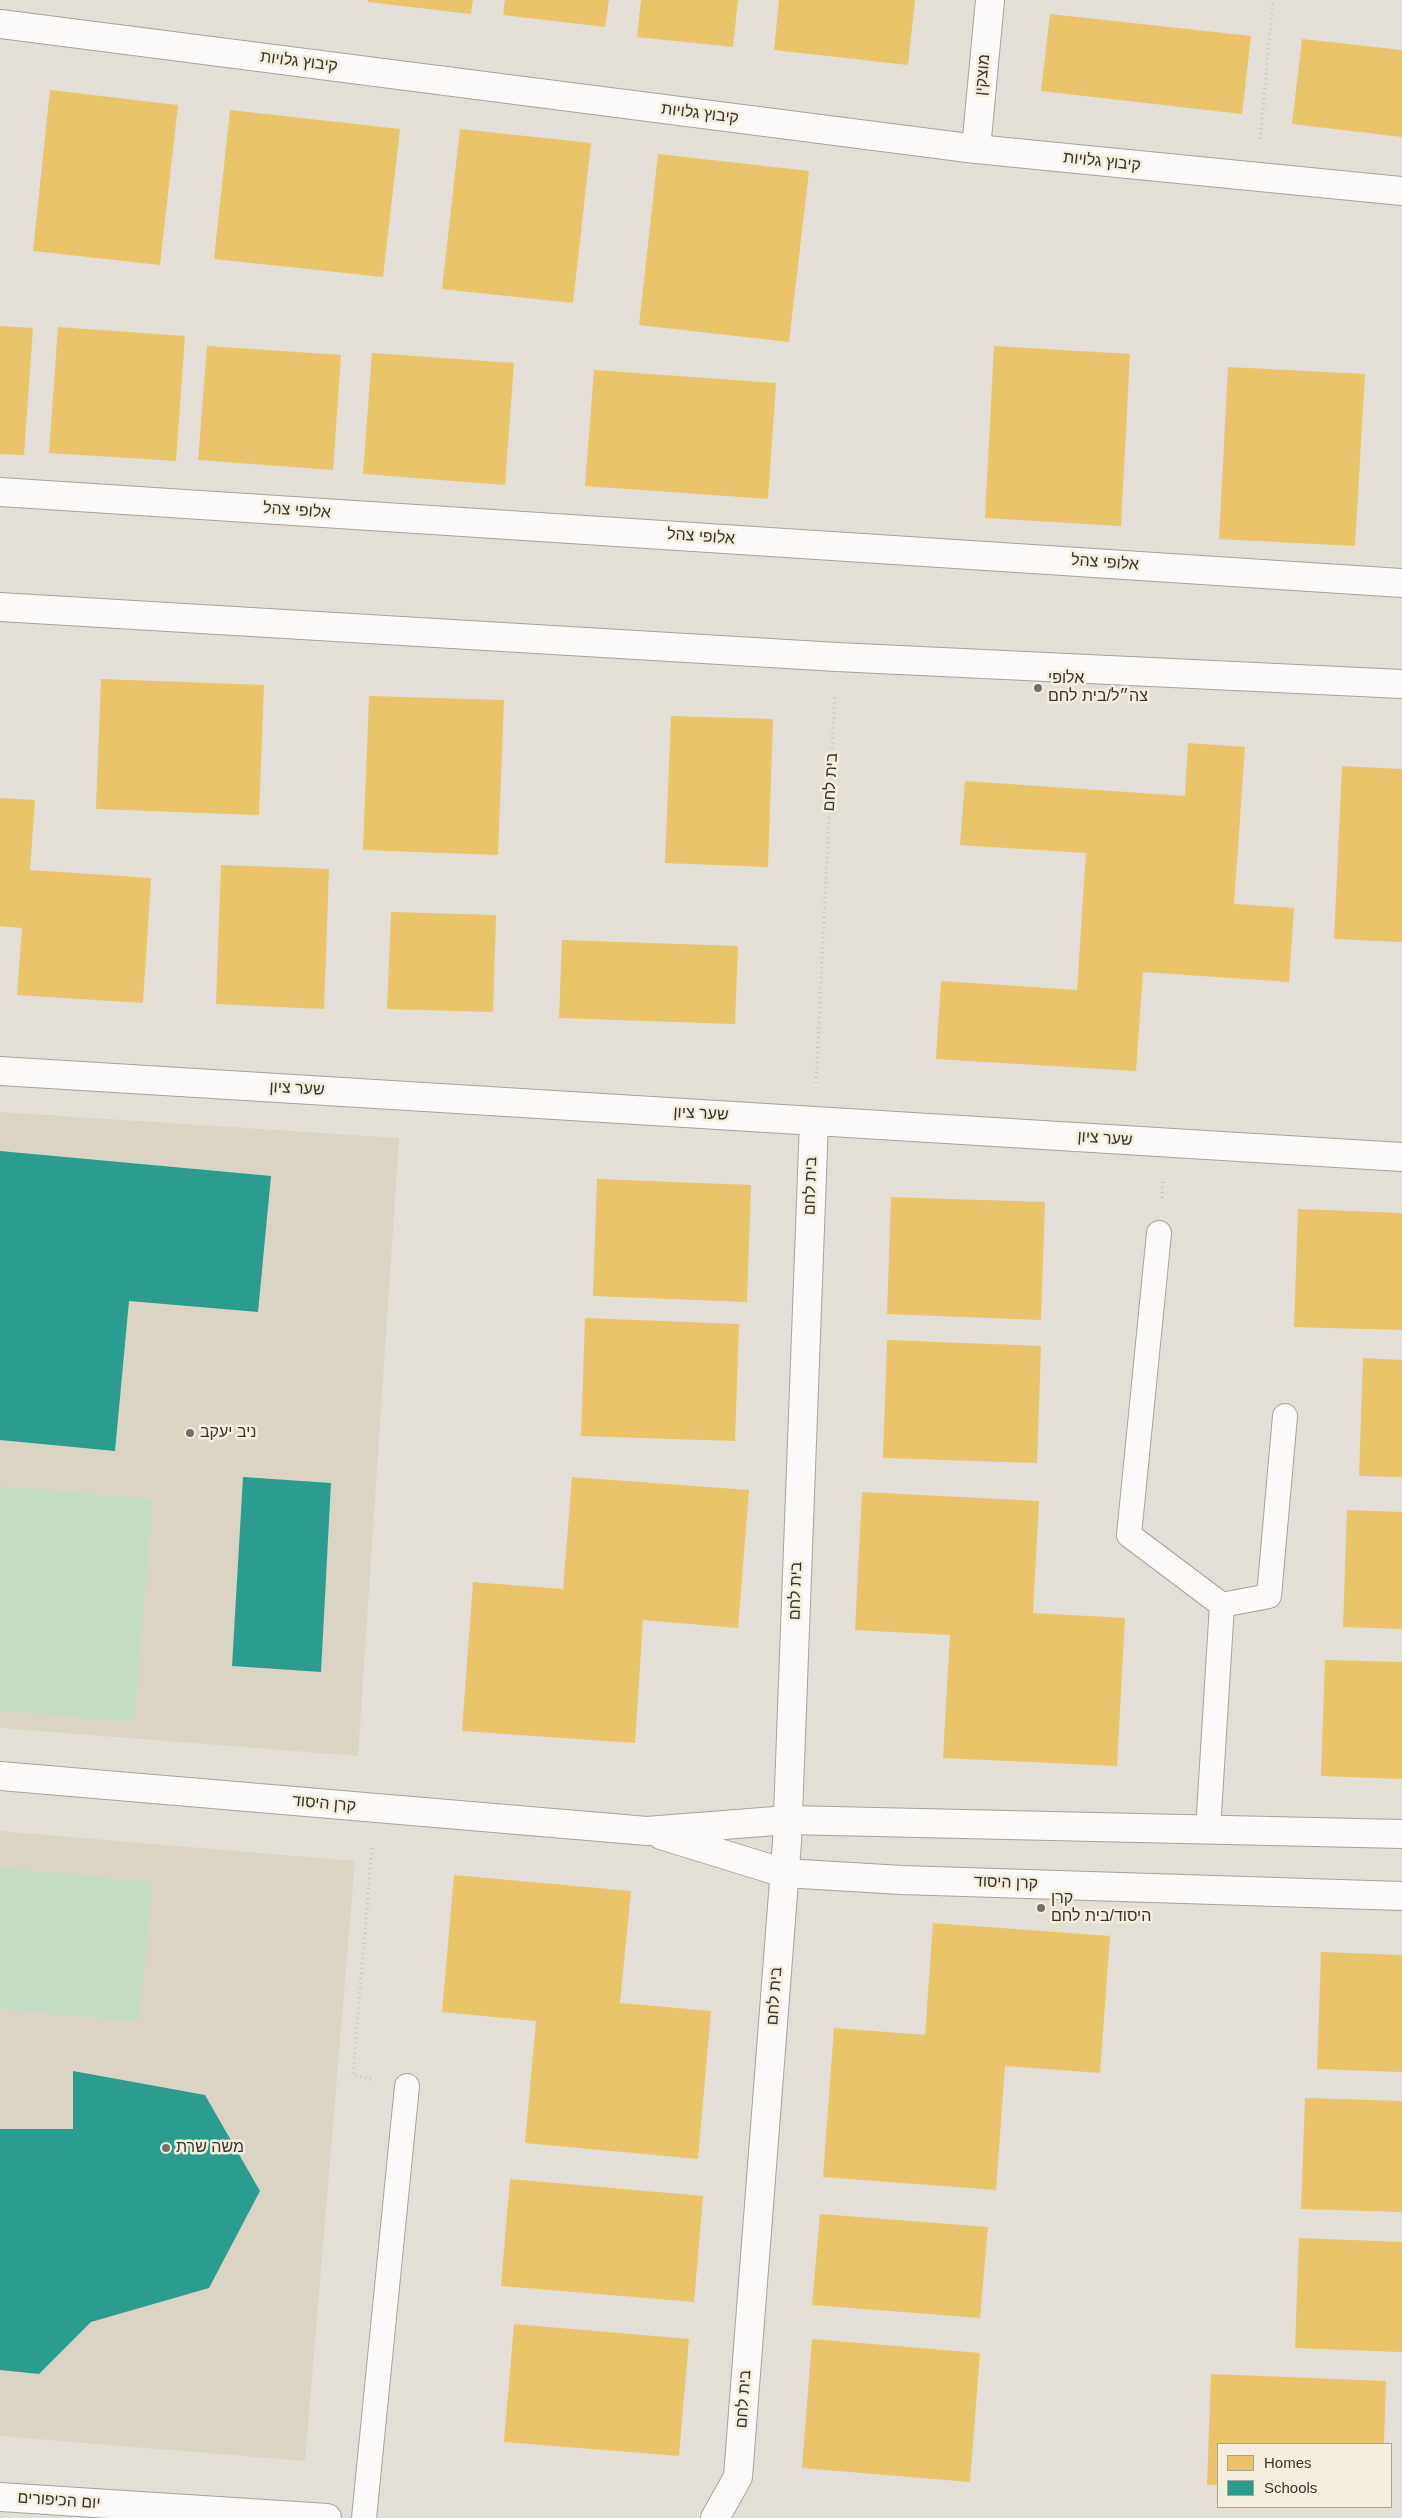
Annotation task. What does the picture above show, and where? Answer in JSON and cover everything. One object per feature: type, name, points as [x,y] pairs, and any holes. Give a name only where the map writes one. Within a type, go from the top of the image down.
[{"type":"street","name":"מוצקין","points":[[976,149],[990,0]]},
{"type":"street","name":"קיבוץ גלויות","points":[[0,24],[976,149],[1402,191]]},
{"type":"street","name":"אלופי צהל","points":[[0,492],[1402,583]]},
{"type":"street","points":[[0,607],[837,657],[1402,684]]},
{"type":"street","name":"שער ציון","points":[[0,1071],[1402,1157]]},
{"type":"street","name":"בית לחם","points":[[715,2518],[738,2476],[788,1820],[814,1121]]},
{"type":"street","name":"קרן היסוד","points":[[0,1776],[647,1831],[788,1820],[1402,1834]]},
{"type":"street","name":"קרן היסוד","points":[[647,1831],[784,1873],[902,1880],[1402,1896]]},
{"type":"street","name":"יום הכיפורים","points":[[0,2497],[327,2518]]},
{"type":"lane","points":[[1160,1234],[1129,1536],[1222,1605],[1268,1596],[1285,1416]]},
{"type":"lane","points":[[1208,1830],[1222,1605]]},
{"type":"lane","points":[[364,2518],[407,2086]]},
{"type":"path","points":[[1256,177],[1274,0]]},
{"type":"path","name":"בית לחם","points":[[814,1121],[837,657]]},
{"type":"path","points":[[1160,1234],[1166,1143]]},
{"type":"path","points":[[375,1808],[352,2075],[407,2086]]},
{"type":"shaded area","name":"ניב יעקב","points":[[0,1112],[399,1138],[358,1756],[0,1728]]},
{"type":"shaded area","name":"משה שרת","points":[[0,1831],[355,1861],[305,2461],[0,2436]]},
{"type":"green space","points":[[0,1486],[153,1499],[134,1722],[0,1711]]},
{"type":"green space","points":[[0,1867],[153,1882],[139,2022],[0,2009]]},
{"type":"building: Homes","points":[[368,0],[473,0],[471,14],[368,2]]},
{"type":"building: Homes","points":[[505,0],[609,0],[605,27],[503,15]]},
{"type":"building: Homes","points":[[641,0],[738,0],[733,47],[637,37]]},
{"type":"building: Homes","points":[[779,0],[915,0],[908,65],[774,50]]},
{"type":"building: Homes","points":[[1050,14],[1251,36],[1242,114],[1041,91]]},
{"type":"building: Homes","points":[[1302,39],[1402,50],[1402,137],[1292,124]]},
{"type":"building: Homes","points":[[50,90],[178,105],[160,265],[33,251]]},
{"type":"building: Homes","points":[[230,110],[400,129],[383,277],[214,259]]},
{"type":"building: Homes","points":[[460,129],[591,143],[573,303],[442,289]]},
{"type":"building: Homes","points":[[658,154],[809,171],[789,342],[639,325]]},
{"type":"building: Homes","points":[[0,326],[33,328],[24,455],[0,454]]},
{"type":"building: Homes","points":[[58,327],[185,336],[176,461],[49,453]]},
{"type":"building: Homes","points":[[207,346],[341,355],[333,470],[198,460]]},
{"type":"building: Homes","points":[[994,346],[1130,354],[1121,526],[985,518]]},
{"type":"building: Homes","points":[[372,353],[514,363],[505,485],[363,474]]},
{"type":"building: Homes","points":[[1228,367],[1365,374],[1355,546],[1219,539]]},
{"type":"building: Homes","points":[[594,370],[776,383],[768,499],[585,486]]},
{"type":"building: Homes","points":[[101,679],[264,685],[259,815],[96,809]]},
{"type":"building: Homes","points":[[369,696],[504,700],[498,855],[363,850]]},
{"type":"building: Homes","points":[[671,716],[773,719],[768,867],[665,863]]},
{"type":"building: Homes","points":[[1188,743],[1245,747],[1234,904],[1294,908],[1289,982],[1143,972],[1136,1071],[936,1059],[941,981],[1077,990],[1086,853],[960,845],[965,781],[1185,796]]},
{"type":"building: Homes","points":[[1342,766],[1402,769],[1402,942],[1334,939]]},
{"type":"building: Homes","points":[[0,798],[35,800],[30,870],[151,878],[143,1003],[17,995],[22,928],[0,926]]},
{"type":"building: Homes","points":[[221,865],[329,869],[324,1009],[216,1004]]},
{"type":"building: Homes","points":[[391,912],[496,915],[493,1012],[387,1009]]},
{"type":"building: Homes","points":[[562,940],[738,946],[735,1024],[559,1018]]},
{"type":"building: Homes","points":[[597,1179],[751,1185],[747,1302],[593,1296]]},
{"type":"building: Homes","points":[[891,1197],[1045,1202],[1041,1320],[887,1314]]},
{"type":"building: Homes","points":[[1298,1209],[1402,1213],[1402,1330],[1294,1327]]},
{"type":"building: Homes","points":[[585,1318],[739,1324],[735,1441],[581,1436]]},
{"type":"building: Homes","points":[[887,1340],[1041,1346],[1037,1463],[883,1458]]},
{"type":"building: Homes","points":[[1363,1358],[1402,1360],[1402,1477],[1359,1476]]},
{"type":"building: Homes","points":[[572,1477],[749,1490],[738,1628],[643,1620],[635,1743],[462,1731],[473,1582],[563,1589]]},
{"type":"building: Homes","points":[[862,1492],[1039,1501],[1033,1613],[1125,1618],[1117,1766],[943,1758],[950,1635],[855,1630]]},
{"type":"building: Homes","points":[[1347,1510],[1402,1512],[1402,1629],[1343,1627]]},
{"type":"building: Homes","points":[[1325,1660],[1402,1662],[1402,1779],[1321,1776]]},
{"type":"building: Homes","points":[[454,1875],[631,1891],[620,2003],[711,2011],[698,2159],[525,2143],[536,2021],[442,2012]]},
{"type":"building: Homes","points":[[933,1923],[1110,1936],[1100,2073],[1005,2066],[996,2190],[823,2177],[834,2028],[925,2035]]},
{"type":"building: Homes","points":[[1321,1952],[1402,1955],[1402,2072],[1317,2069]]},
{"type":"building: Homes","points":[[1305,2098],[1402,2101],[1402,2212],[1301,2209]]},
{"type":"building: Homes","points":[[510,2179],[703,2196],[694,2302],[501,2286]]},
{"type":"building: Homes","points":[[820,2214],[988,2227],[980,2318],[812,2305]]},
{"type":"building: Homes","points":[[1299,2238],[1402,2242],[1402,2352],[1295,2348]]},
{"type":"building: Homes","points":[[514,2324],[689,2339],[679,2456],[504,2442]]},
{"type":"building: Homes","points":[[812,2339],[980,2353],[970,2482],[802,2468]]},
{"type":"building: Homes","points":[[1211,2374],[1386,2381],[1384,2443],[1217,2443],[1217,2485],[1207,2485]]},
{"type":"building: Schools","points":[[0,1151],[271,1176],[258,1312],[129,1301],[115,1451],[0,1440]]},
{"type":"building: Schools","points":[[243,1477],[331,1483],[321,1672],[232,1666]]},
{"type":"building: Schools","points":[[73,2071],[205,2095],[260,2191],[209,2288],[91,2322],[39,2374],[0,2370],[0,2129],[73,2129]]},
{"type":"place","name":"אלופי צה״ל/בית לחם","points":[[1038,688]]},
{"type":"place","name":"ניב יעקב","points":[[190,1433]]},
{"type":"place","name":"קרן היסוד/בית לחם","points":[[1041,1908]]},
{"type":"place","name":"משה שרת","points":[[166,2148]]}]
